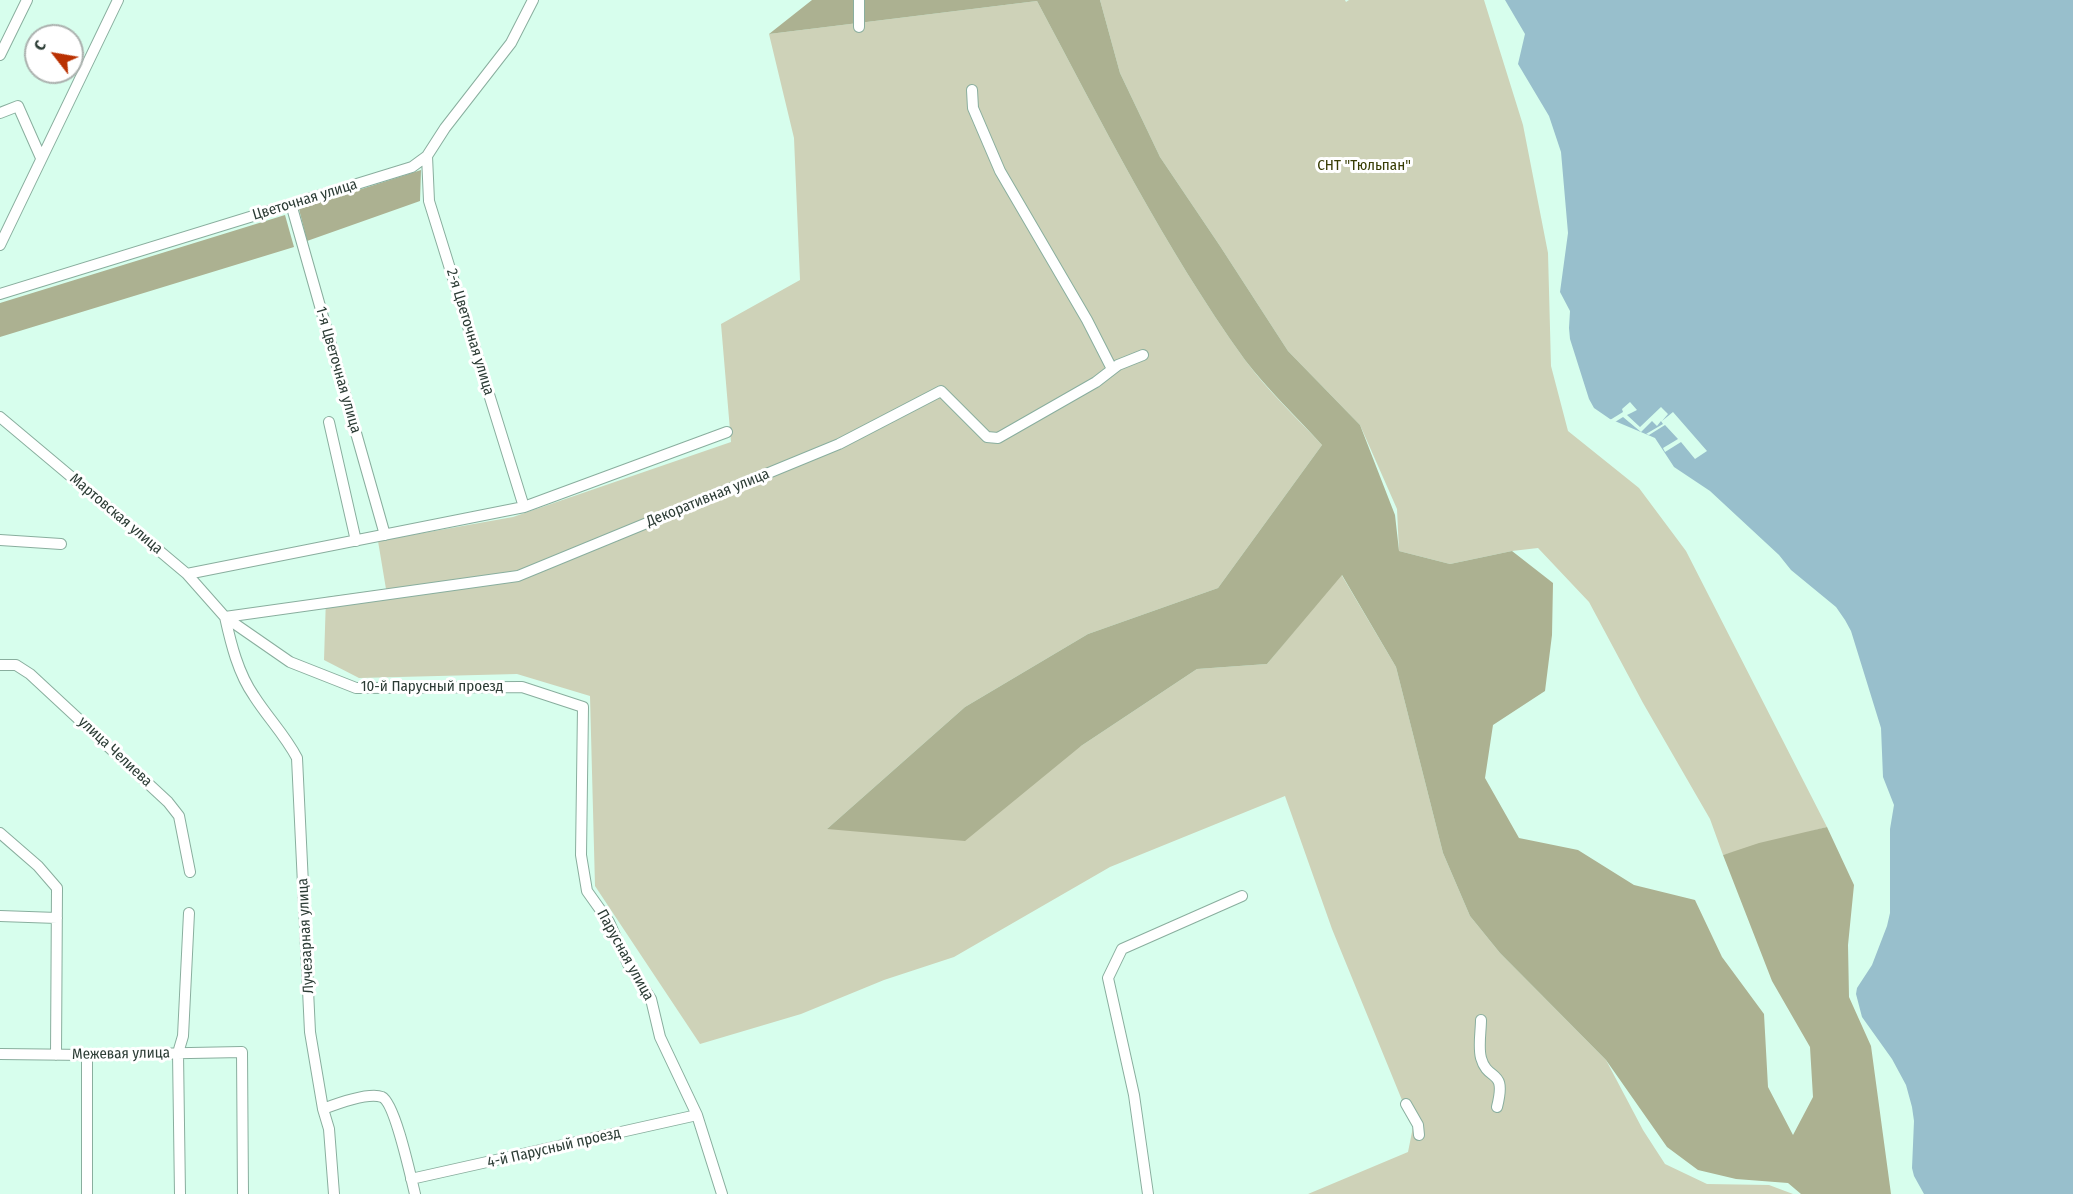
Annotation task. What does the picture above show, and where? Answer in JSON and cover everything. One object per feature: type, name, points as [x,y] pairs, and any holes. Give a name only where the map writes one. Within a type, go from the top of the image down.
[{"type":"street","points":[[0,56],[27,0]]},
{"type":"street","points":[[0,245],[118,0]]},
{"type":"street","name":"Цветочная улица","points":[[0,294],[412,167],[427,156],[445,128],[511,43],[533,0]]},
{"type":"street","points":[[859,0],[859,27]]},
{"type":"street","points":[[972,90],[973,108],[1000,171],[1087,320],[1112,369]]},
{"type":"street","points":[[0,113],[18,106],[41,158]]},
{"type":"street","name":"2-я Цветочная улица","points":[[427,156],[429,201],[524,507]]},
{"type":"street","name":"1-я Цветочная улица","points":[[291,204],[385,535]]},
{"type":"street","name":"Декоративная улица","points":[[225,618],[518,576],[839,444],[941,391],[987,437],[998,438],[1096,382],[1118,365],[1143,355]]},
{"type":"street","name":"Мартовская улица","points":[[0,417],[187,574],[225,618]]},
{"type":"street","points":[[330,423],[356,541]]},
{"type":"street","points":[[187,574],[524,507],[727,432]]},
{"type":"street","points":[[0,540],[61,544]]},
{"type":"street","name":"10-й Парусный проезд","points":[[225,618],[291,662],[356,688],[522,687],[583,707]]},
{"type":"street","name":"Лучезарная улица","points":[[225,618],[233,652],[252,695],[287,740],[297,758],[310,1032],[323,1109],[329,1129],[334,1194]]},
{"type":"street","name":"улица Челиева","points":[[0,665],[16,665],[30,674],[168,802],[178,816],[190,872]]},
{"type":"street","name":"Парусная улица","points":[[583,707],[581,855],[587,891],[609,922],[628,964],[651,999],[660,1037],[697,1115],[722,1194]]},
{"type":"street","points":[[0,833],[38,866],[57,888],[56,1055]]},
{"type":"street","points":[[1149,1194],[1134,1095],[1108,978],[1122,948],[1242,896]]},
{"type":"street","points":[[180,1194],[178,1053],[183,1036],[189,913]]},
{"type":"street","points":[[0,916],[57,918]]},
{"type":"street","points":[[1481,1020],[1480,1057],[1499,1080],[1502,1090],[1497,1107]]},
{"type":"street","name":"Межевая улица","points":[[0,1054],[242,1052],[243,1194]]},
{"type":"street","points":[[87,1055],[87,1194]]},
{"type":"street","points":[[323,1109],[358,1099],[383,1097],[389,1103],[399,1130],[415,1194]]},
{"type":"street","points":[[1406,1104],[1418,1125],[1419,1135]]},
{"type":"street","name":"4-й Парусный проезд","points":[[411,1179],[697,1115]]},
{"type":"green space","points":[[812,0],[1100,0],[1120,73],[1160,157],[1288,351],[1360,425],[1395,515],[1399,551],[1450,564],[1512,551],[1553,583],[1552,635],[1545,691],[1493,725],[1485,778],[1519,838],[1578,850],[1634,885],[1695,900],[1722,957],[1764,1014],[1768,1087],[1793,1135],[1813,1097],[1810,1047],[1772,981],[1723,855],[1759,843],[1827,827],[1854,885],[1848,945],[1849,997],[1871,1046],[1891,1194],[1801,1194],[1788,1183],[1736,1179],[1698,1170],[1667,1147],[1606,1060],[1500,953],[1470,916],[1443,853],[1396,667],[1342,575],[1267,664],[1197,669],[1081,746],[965,841],[827,829],[965,707],[1088,634],[1218,588],[1322,445],[1254,371],[1215,317],[1135,184],[1037,1],[769,34]]},
{"type":"green space","name":"СНТ \"Тюльпан\"","points":[[1100,0],[1345,0],[1346,2],[1349,0],[1484,0],[1523,125],[1548,253],[1551,366],[1568,431],[1639,488],[1686,551],[1827,827],[1723,855],[1710,819],[1643,703],[1589,602],[1538,548],[1450,564],[1399,551],[1397,509],[1360,425],[1288,351],[1160,157],[1120,73]]},
{"type":"green space","points":[[1037,1],[1135,184],[1215,317],[1253,371],[1322,445],[1218,588],[1088,634],[965,707],[827,829],[1081,746],[1197,669],[1267,664],[1341,574],[1396,667],[1443,853],[1470,916],[1500,953],[1606,1060],[1643,1130],[1665,1164],[1707,1184],[1769,1185],[1793,1194],[1308,1194],[1408,1152],[1413,1127],[1332,929],[1285,796],[1110,867],[954,957],[884,980],[801,1014],[700,1044],[595,886],[590,696],[517,674],[359,678],[324,660],[326,597],[386,589],[378,541],[513,517],[731,442],[721,324],[800,280],[794,138],[769,34]]},
{"type":"green space","points":[[421,170],[420,201],[307,241],[299,209]]},
{"type":"green space","points":[[285,215],[294,247],[0,337],[0,303]]},
{"type":"water","points":[[1505,0],[2073,0],[2073,1194],[1924,1194],[1914,1176],[1912,1168],[1914,1121],[1906,1085],[1892,1059],[1862,1017],[1856,994],[1857,988],[1872,965],[1890,913],[1890,829],[1894,805],[1883,777],[1881,728],[1851,631],[1836,607],[1791,570],[1779,555],[1710,491],[1674,467],[1655,438],[1610,419],[1594,408],[1589,399],[1570,339],[1570,311],[1560,292],[1568,233],[1561,152],[1549,116],[1518,64],[1525,34]]},
{"type":"pier","points":[[1630,402],[1637,410],[1627,415],[1640,427],[1661,407],[1668,414],[1662,421],[1673,412],[1707,451],[1695,459],[1681,442],[1665,452],[1663,448],[1678,439],[1665,425],[1649,435],[1646,434],[1663,424],[1661,421],[1657,426],[1652,421],[1641,432],[1623,417],[1615,422],[1610,420],[1623,412],[1622,409]]}]
